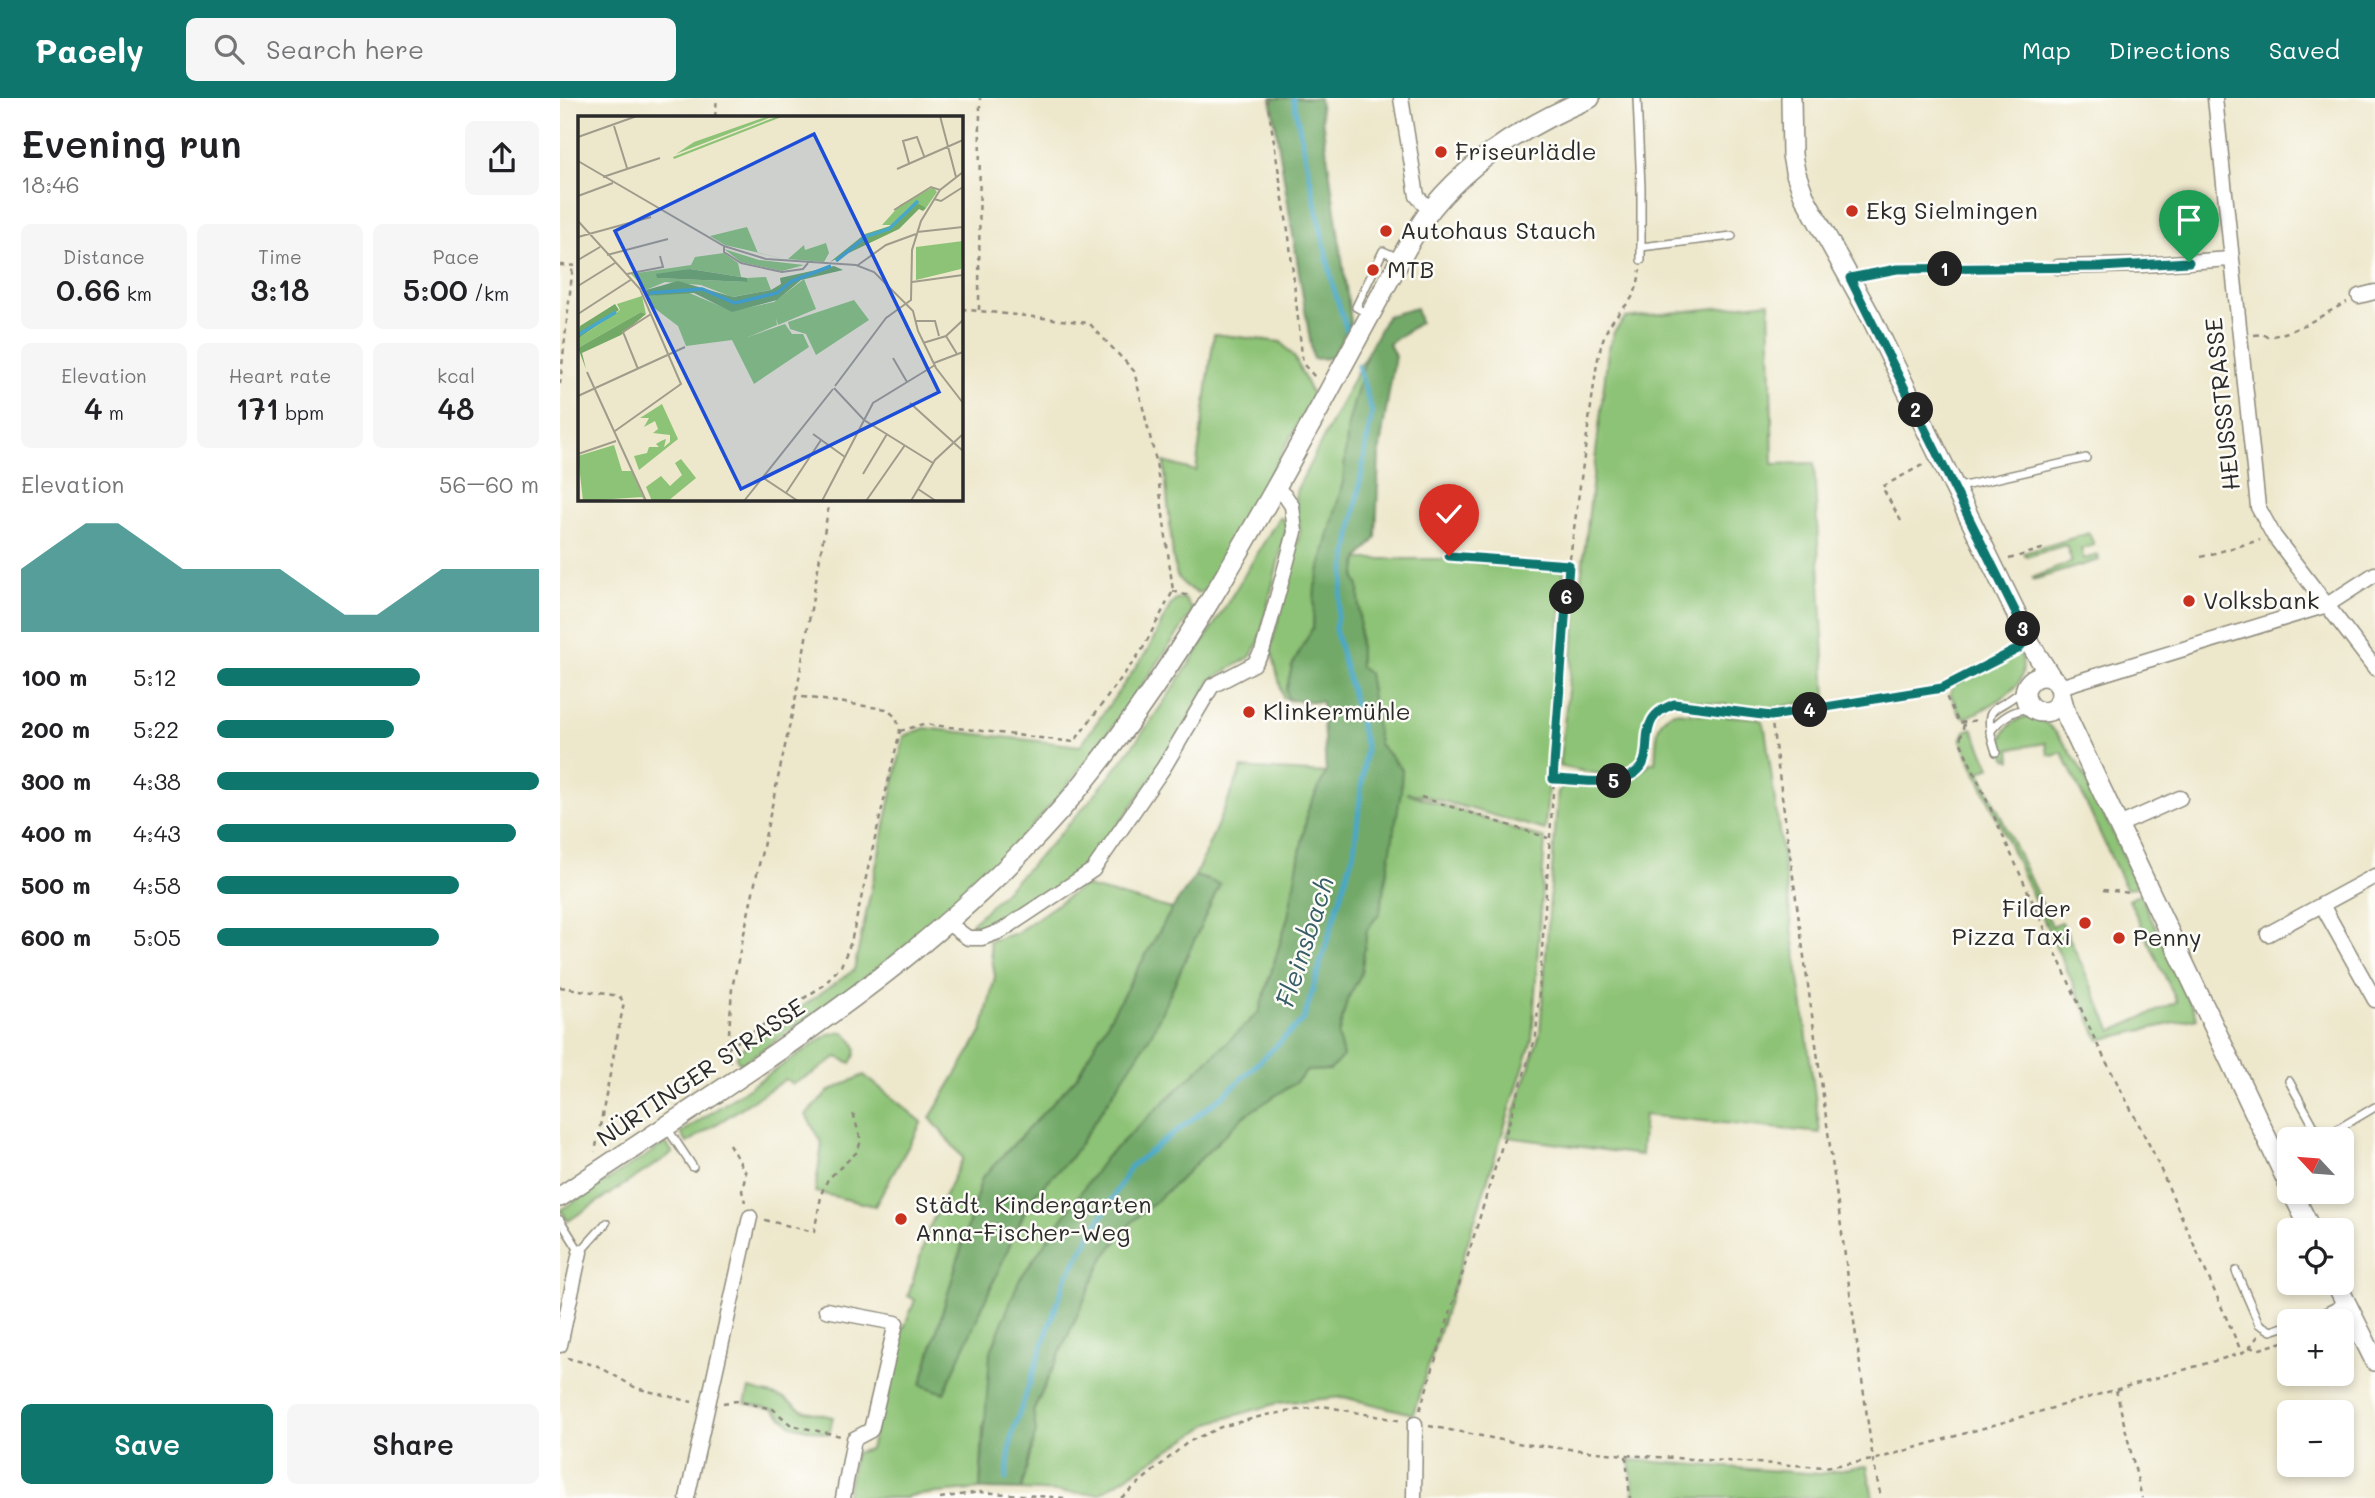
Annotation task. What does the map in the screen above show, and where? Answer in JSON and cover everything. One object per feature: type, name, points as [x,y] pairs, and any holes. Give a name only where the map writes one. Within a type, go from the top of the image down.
[{"type":"main road","name":"NÜRTINGER STRASSE","points":[[560,1197],[835,1013],[948,923],[1014,859],[1073,795],[1136,713],[1207,606],[1276,488],[1430,210],[1460,179],[1509,139],[1590,98]]},
{"type":"main road","points":[[1791,98],[1795,171],[1804,196],[1850,278],[2027,639],[2057,686],[2067,717],[2277,1159]]},
{"type":"main road","points":[[2027,639],[2031,673],[2025,696],[2028,704],[2058,723],[2085,755]]},
{"type":"main road","points":[[2028,683],[2039,676],[2057,686]]},
{"type":"main road","points":[[2037,711],[2049,711],[2056,707],[2057,686]]},
{"type":"main road","points":[[2342,1295],[2373,1350]]},
{"type":"street","points":[[1401,98],[1417,196],[1430,210]]},
{"type":"street","name":"HEUSSSTRASSE","points":[[2215,98],[2258,507],[2274,536],[2375,668]]},
{"type":"street","points":[[2057,267],[2231,259]]},
{"type":"street","points":[[2359,296],[2375,292]]},
{"type":"street","points":[[948,923],[968,938],[982,938],[1001,931],[1093,870],[1164,767],[1212,686],[1254,664],[1262,652],[1296,532],[1292,506],[1276,488]]},
{"type":"street","points":[[2057,686],[2327,604],[2375,574]]},
{"type":"street","points":[[2119,825],[2180,798]]},
{"type":"street","points":[[2268,934],[2375,876]]},
{"type":"street","points":[[2322,905],[2375,1000]]},
{"type":"street","points":[[688,1498],[750,1217]]},
{"type":"street","points":[[560,1345],[580,1252]]},
{"type":"street","points":[[826,1310],[896,1323],[871,1430],[854,1439],[843,1498]]},
{"type":"street","points":[[1414,1498],[1415,1424]]},
{"type":"lane","points":[[1637,98],[1641,260]]},
{"type":"lane","points":[[1641,247],[1732,236]]},
{"type":"lane","points":[[1955,488],[2086,458]]},
{"type":"lane","points":[[1996,752],[1988,720],[1995,708],[2028,683]]},
{"type":"lane","points":[[1990,732],[1998,722],[2012,713],[2025,708],[2037,711]]},
{"type":"lane","points":[[2289,1081],[2321,1139],[2375,1107]]},
{"type":"lane","points":[[667,1127],[693,1167]]},
{"type":"lane","points":[[560,1220],[580,1252],[606,1223]]},
{"type":"lane","points":[[2236,1271],[2259,1324],[2271,1331],[2277,1329]]},
{"type":"lane","points":[[2331,1309],[2345,1302]]},
{"type":"path","points":[[715,116],[717,98]]},
{"type":"path","points":[[979,310],[980,98]]},
{"type":"path","points":[[1267,98],[1289,237],[1303,364],[1329,391]]},
{"type":"path","points":[[1415,1424],[1536,1035],[1569,565],[1597,363],[1607,329],[1630,302],[1636,290],[1641,260]]},
{"type":"path","points":[[560,265],[578,266]]},
{"type":"path","points":[[560,384],[573,265]]},
{"type":"path","points":[[1850,278],[1897,269],[2057,267]]},
{"type":"path","points":[[2239,337],[2286,334],[2359,296]]},
{"type":"path","points":[[900,731],[924,724],[1074,742],[1142,650],[1173,591],[1156,461],[1134,371],[1089,323],[962,309]]},
{"type":"path","points":[[1901,522],[1882,487],[1939,456]]},
{"type":"path","points":[[734,1083],[728,1048],[732,988],[796,696],[830,500]]},
{"type":"path","points":[[2201,557],[2274,536]]},
{"type":"path","points":[[1992,564],[2042,549],[2044,552]]},
{"type":"path","points":[[1449,556],[1569,565]]},
{"type":"path","points":[[1553,779],[1615,781],[1630,775],[1640,767],[1646,756],[1651,721],[1660,711],[1674,704],[1771,716],[1942,688],[2018,649],[2027,639]]},
{"type":"path","points":[[1942,688],[1959,723],[1988,720]]},
{"type":"path","points":[[728,1048],[824,985],[841,966],[851,942],[900,731],[897,717],[886,709],[796,696]]},
{"type":"path","points":[[1771,716],[1873,1460],[1881,1498]]},
{"type":"path","points":[[1964,724],[1960,741],[2096,1042],[2152,1150],[2242,1353]]},
{"type":"path","points":[[1421,797],[1548,838]]},
{"type":"path","points":[[2103,890],[2136,894],[2150,889]]},
{"type":"path","points":[[560,987],[619,996],[624,1002],[594,1161]]},
{"type":"path","points":[[729,1144],[746,1173],[742,1192],[750,1217],[814,1231],[822,1192],[828,1179],[857,1152],[861,1141],[853,1114]]},
{"type":"path","points":[[1121,1498],[1188,1442],[1221,1427],[1266,1415],[1323,1406],[1523,1444],[1625,1455],[1825,1467],[1873,1460],[2242,1353],[2250,1347],[2257,1349],[2277,1343]]},
{"type":"path","points":[[560,1357],[598,1366],[636,1388],[707,1405],[737,1401],[773,1409],[791,1425],[854,1439]]},
{"type":"path","points":[[2116,1390],[2142,1498]]},
{"type":"path","points":[[1625,1455],[1630,1498]]},
{"type":"path","points":[[940,1498],[979,1492],[1066,1498]]},
{"type":"green space","points":[[1271,98],[1319,98],[1351,322],[1332,358],[1313,359]]},
{"type":"green space","points":[[1769,302],[1773,464],[1814,463],[1826,698],[1766,710],[1673,698],[1655,711],[1648,720],[1644,753],[1639,764],[1631,770],[1608,774],[1559,766],[1608,351],[1614,332],[1625,318]]},
{"type":"green space","points":[[1416,308],[1420,322],[1389,344],[1395,356],[1379,454],[1376,538],[1358,559],[1355,579],[1359,586],[1360,667],[1368,673],[1379,744],[1402,769],[1401,792],[1380,912],[1367,930],[1361,974],[1347,1000],[1338,1036],[1343,1056],[1330,1070],[1307,1071],[1295,1083],[1244,1116],[1132,1222],[1104,1257],[1033,1411],[1036,1431],[1021,1490],[980,1489],[990,1354],[1019,1280],[1105,1158],[1259,1012],[1288,917],[1308,810],[1326,773],[1322,702],[1289,700],[1286,692],[1292,666],[1313,627],[1315,587],[1343,482],[1348,425],[1367,353],[1387,316]]},
{"type":"green space","points":[[1214,334],[1281,342],[1295,358],[1313,397],[1206,590],[1198,593],[1186,587],[1177,576],[1164,462],[1196,471]]},
{"type":"green space","points":[[1367,353],[1348,425],[1343,482],[1315,587],[1313,627],[1292,666],[1286,692],[1289,700],[1283,697],[1271,648],[1300,532],[1295,498],[1297,489]]},
{"type":"green space","points":[[1279,517],[1284,520],[1286,529],[1259,642],[1250,657],[1212,679],[1157,771],[1089,866],[998,929],[970,933],[967,928],[1087,804],[1123,759],[1185,670]]},
{"type":"green space","points":[[2089,533],[2094,545],[2081,549],[2084,559],[2098,555],[2099,560],[2033,580],[2032,578],[2072,562],[2066,545],[2026,557],[2024,553]]},
{"type":"green space","points":[[1358,559],[1442,559],[1564,570],[1545,830],[1407,793],[1545,839],[1532,1040],[1413,1414],[1343,1397],[1278,1403],[1213,1422],[1099,1494],[1021,1490],[1036,1431],[1033,1412],[1104,1257],[1132,1222],[1244,1116],[1294,1083],[1307,1071],[1330,1070],[1342,1056],[1338,1036],[1347,1000],[1361,974],[1367,930],[1380,911],[1402,769],[1379,744],[1368,674],[1360,667],[1359,586],[1355,579]]},
{"type":"green space","points":[[1184,598],[1193,611],[1166,651],[1079,770],[1015,845],[945,913],[896,954],[741,1064],[736,1058],[739,1051],[854,970],[904,736],[925,728],[1080,746],[1148,650],[1170,606],[1176,600]]},
{"type":"green space","points":[[2021,652],[2022,675],[2014,688],[1999,700],[1966,718],[1959,714],[1950,693],[1953,685]]},
{"type":"green space","points":[[1674,712],[1756,718],[1762,721],[1765,728],[1820,1133],[1644,1115],[1641,1155],[1507,1137],[1540,1033],[1558,791],[1567,782],[1621,784],[1636,776],[1650,763],[1655,763],[1659,726],[1667,715]]},
{"type":"green space","points":[[2021,718],[2038,719],[2051,728],[2066,745],[2108,821],[2137,887],[2126,889],[2062,752],[2053,756],[2048,754],[2046,743],[2010,749],[2011,760],[2007,759],[2002,746],[2003,735],[2009,726]]},
{"type":"green space","points":[[1972,728],[1990,767],[1980,772],[2052,926],[2062,922],[2112,1031],[2177,1002],[2129,900],[2140,894],[2197,1018],[2099,1040],[1961,740],[1965,731]]},
{"type":"green space","points":[[1242,768],[1326,773],[1308,810],[1288,917],[1259,1012],[1223,1047],[983,1426],[980,1489],[907,1498],[846,1498],[855,1453],[870,1449],[893,1355],[915,1300],[908,1296],[929,1228],[963,1158],[930,1118],[982,1031],[995,976],[989,941],[1016,933],[1083,886],[1172,909],[1076,1078],[982,1178],[921,1384],[944,1393],[1030,1199],[1072,1156],[1219,884],[1195,876]]},
{"type":"green space","points":[[1195,876],[1220,884],[1151,1035],[1072,1156],[1030,1199],[944,1393],[921,1385],[982,1178],[1076,1078],[1172,909]]},
{"type":"green space","points":[[844,1032],[855,1046],[851,1063],[837,1057],[792,1084],[786,1079],[687,1143],[681,1133],[829,1034]]},
{"type":"green space","points":[[864,1075],[922,1122],[875,1206],[815,1192],[822,1144],[806,1115],[829,1091]]},
{"type":"green space","points":[[666,1143],[673,1153],[568,1221],[561,1210]]},
{"type":"green space","points":[[749,1389],[784,1398],[802,1410],[833,1417],[829,1434],[791,1425],[773,1409],[745,1403]]},
{"type":"green space","points":[[1630,1460],[1820,1474],[1867,1466],[1873,1498],[1634,1498]]},
{"type":"waterway","name":"Fleinsbach","points":[[1293,98],[1333,286],[1347,331]]},
{"type":"waterway","name":"Fleinsbach","points":[[1006,1479],[1012,1435],[1065,1280],[1131,1166],[1228,1092],[1304,1019],[1354,851],[1366,747],[1335,629],[1372,412],[1358,366]]},
{"type":"place","name":"Friseurlädle","points":[[1441,152]]},
{"type":"place","name":"Ekg Sielmingen","points":[[1852,211]]},
{"type":"place","name":"Autohaus Stauch","points":[[1386,231]]},
{"type":"place","name":"MTB","points":[[1373,270]]},
{"type":"place","name":"Volksbank","points":[[2189,601]]},
{"type":"place","name":"Klinkermühle","points":[[1249,712]]},
{"type":"place","name":"Filder Pizza Taxi","points":[[2085,923]]},
{"type":"place","name":"Penny","points":[[2119,938]]},
{"type":"place","name":"Städt. Kindergarten Anna-Fischer-Weg","points":[[901,1219]]},
{"type":"route","points":[[1449,556],[1569,565],[1553,779],[1615,781],[1630,775],[1640,767],[1646,756],[1651,721],[1660,711],[1674,704],[1771,716],[1942,688],[2018,649],[2027,639],[1850,278],[1897,269],[2101,267],[2189,262]]}]
